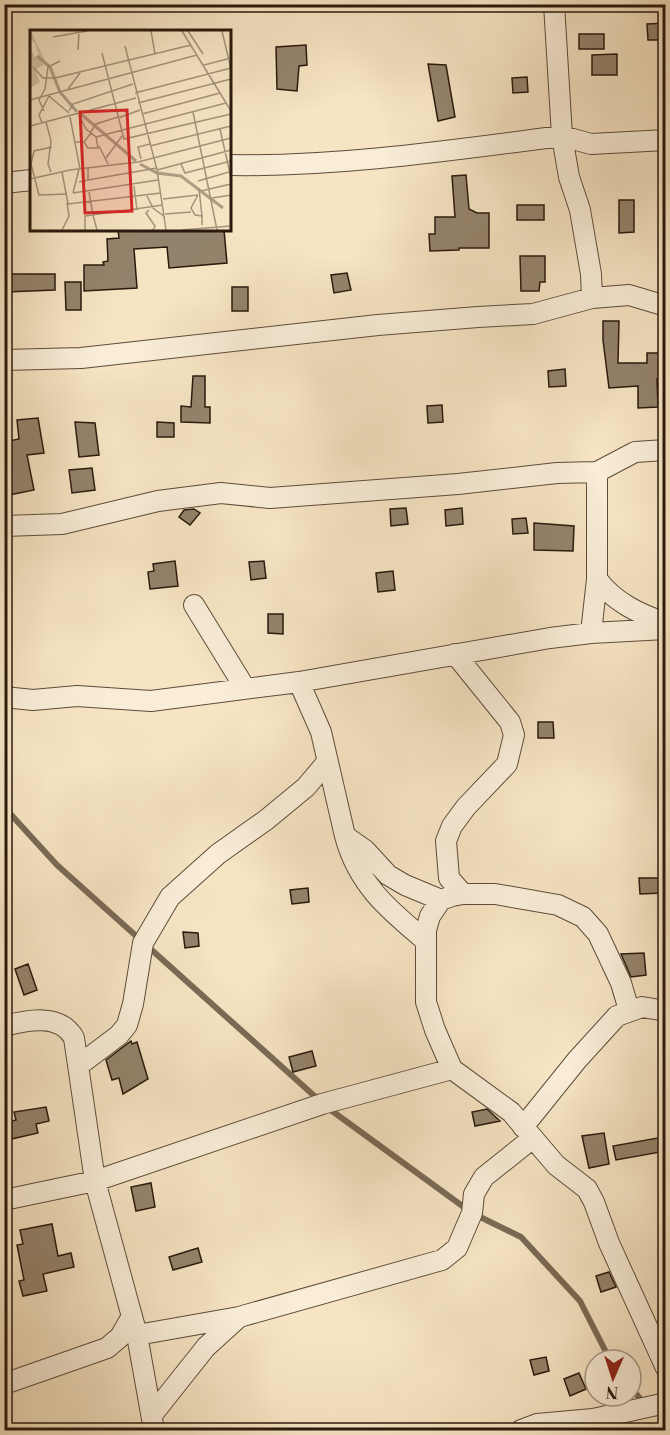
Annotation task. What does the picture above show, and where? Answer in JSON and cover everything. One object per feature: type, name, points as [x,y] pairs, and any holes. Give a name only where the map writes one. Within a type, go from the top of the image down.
[{"type":"street","points":[[554,4],[562,136],[569,177],[580,210],[591,274],[592,298]]},
{"type":"street","points":[[231,165],[280,166],[562,136],[591,144],[666,140]]},
{"type":"street","points":[[4,183],[30,180]]},
{"type":"street","points":[[4,360],[81,358],[378,325],[478,316],[533,314],[592,298],[629,295],[666,306]]},
{"type":"street","points":[[4,526],[63,524],[158,501],[221,493],[270,498],[458,484],[557,473],[597,472],[635,452],[666,450]]},
{"type":"street","points":[[591,633],[597,579],[597,472]]},
{"type":"street","points":[[597,579],[604,589],[638,613],[666,623]]},
{"type":"street","points":[[194,605],[246,688]]},
{"type":"street","points":[[4,697],[33,700],[77,696],[151,701],[386,669],[455,654],[591,633],[666,629]]},
{"type":"street","points":[[455,654],[510,722],[514,735],[507,764],[466,807],[452,826],[446,841],[449,878],[463,894]]},
{"type":"street","points":[[299,682],[321,732],[345,836],[358,870],[370,890],[426,941]]},
{"type":"street","points":[[78,1066],[119,1035],[127,1025],[133,1004],[143,943],[170,897],[218,854],[266,820],[306,787],[327,762]]},
{"type":"street","points":[[345,836],[364,850],[388,875],[441,900],[463,894],[495,894],[558,905],[583,917],[598,934],[630,1010]]},
{"type":"street","points":[[441,900],[430,916],[426,930],[426,1002],[452,1069],[511,1112],[556,1165],[587,1189],[666,1368]]},
{"type":"street","points":[[137,1335],[239,1317],[442,1260],[457,1248],[472,1213],[474,1194],[484,1177],[528,1132],[577,1060],[616,1016],[642,1007],[666,1011]]},
{"type":"street","points":[[4,1026],[27,1020],[56,1021],[70,1030],[74,1038],[95,1181],[137,1335],[153,1423]]},
{"type":"street","points":[[4,1200],[95,1181],[322,1104],[452,1069]]},
{"type":"street","points":[[4,1384],[107,1348],[120,1337],[132,1316]]},
{"type":"street","points":[[153,1423],[206,1347],[239,1317]]},
{"type":"street","points":[[521,1431],[537,1424],[593,1419],[666,1403]]},
{"type":"building","points":[[666,23],[666,40],[648,40],[647,24]]},
{"type":"building","points":[[579,34],[604,34],[604,49],[579,49]]},
{"type":"building","points":[[306,45],[307,65],[299,66],[297,91],[277,89],[276,47]]},
{"type":"building","points":[[617,54],[617,75],[592,75],[592,55]]},
{"type":"building","points":[[428,64],[446,65],[455,117],[438,121]]},
{"type":"building","points":[[527,77],[528,92],[513,93],[512,78]]},
{"type":"building","points":[[466,175],[469,209],[477,213],[489,213],[489,248],[430,251],[429,234],[435,234],[435,217],[455,217],[452,176]]},
{"type":"building","points":[[619,200],[634,200],[634,232],[619,233]]},
{"type":"building","points":[[517,205],[544,205],[544,220],[517,220]]},
{"type":"building","points":[[118,231],[224,231],[227,263],[169,268],[167,247],[134,249],[137,288],[84,291],[84,265],[104,265],[103,262],[108,261],[107,239],[119,238]]},
{"type":"building","points":[[520,256],[545,256],[545,282],[540,282],[539,291],[521,291]]},
{"type":"building","points":[[347,273],[351,290],[334,293],[331,275]]},
{"type":"building","points":[[6,274],[55,274],[55,290],[6,292]]},
{"type":"building","points":[[65,282],[81,282],[81,310],[66,310]]},
{"type":"building","points":[[232,287],[248,287],[248,311],[232,311]]},
{"type":"building","points":[[603,321],[619,321],[618,363],[647,363],[647,353],[661,353],[662,379],[657,379],[658,407],[638,408],[638,386],[609,388]]},
{"type":"building","points":[[565,369],[566,386],[549,387],[548,371]]},
{"type":"building","points":[[193,376],[205,376],[205,407],[210,407],[210,423],[181,422],[181,406],[191,407]]},
{"type":"building","points":[[442,405],[443,422],[428,423],[427,406]]},
{"type":"building","points":[[38,418],[44,453],[27,455],[34,490],[4,496],[4,442],[19,439],[17,420]]},
{"type":"building","points":[[75,422],[95,423],[99,455],[79,457]]},
{"type":"building","points":[[157,422],[174,423],[174,437],[157,437]]},
{"type":"building","points":[[92,468],[95,490],[72,493],[69,470]]},
{"type":"building","points":[[406,508],[408,524],[391,526],[390,509]]},
{"type":"building","points":[[462,508],[463,524],[446,526],[445,510]]},
{"type":"building","points":[[194,509],[200,513],[190,525],[179,517],[184,510]]},
{"type":"building","points":[[526,518],[528,533],[513,534],[512,519]]},
{"type":"building","points":[[534,523],[574,526],[573,551],[534,550]]},
{"type":"building","points":[[175,561],[178,586],[150,589],[148,572],[154,571],[153,564]]},
{"type":"building","points":[[264,561],[266,578],[251,580],[249,562]]},
{"type":"building","points":[[393,571],[395,590],[378,592],[376,573]]},
{"type":"building","points":[[268,614],[283,614],[283,634],[268,633]]},
{"type":"building","points":[[538,722],[553,722],[554,738],[538,738]]},
{"type":"building","points":[[639,878],[663,878],[663,893],[640,894]]},
{"type":"building","points":[[308,888],[309,902],[292,904],[290,890]]},
{"type":"building","points":[[183,932],[198,933],[199,946],[185,948]]},
{"type":"building","points":[[644,953],[646,975],[631,977],[621,954]]},
{"type":"building","points":[[28,964],[37,990],[24,995],[15,969]]},
{"type":"building","points":[[131,1041],[132,1044],[137,1042],[148,1079],[123,1094],[119,1078],[112,1080],[106,1060]]},
{"type":"building","points":[[312,1051],[316,1066],[293,1072],[289,1057]]},
{"type":"building","points":[[46,1107],[49,1121],[36,1124],[38,1133],[7,1140],[4,1123],[16,1120],[14,1112]]},
{"type":"building","points":[[487,1109],[500,1121],[475,1126],[472,1112]]},
{"type":"building","points":[[604,1133],[609,1164],[589,1168],[582,1136]]},
{"type":"building","points":[[663,1137],[666,1151],[616,1160],[613,1146]]},
{"type":"building","points":[[151,1183],[155,1207],[136,1211],[131,1187]]},
{"type":"building","points":[[52,1224],[58,1256],[71,1253],[74,1267],[43,1274],[47,1291],[23,1296],[19,1281],[24,1280],[17,1245],[23,1244],[20,1230]]},
{"type":"building","points":[[198,1248],[202,1262],[173,1270],[169,1257]]},
{"type":"building","points":[[609,1272],[616,1287],[601,1292],[596,1276]]},
{"type":"building","points":[[546,1357],[549,1371],[534,1375],[530,1360]]},
{"type":"building","points":[[579,1373],[583,1382],[583,1390],[570,1396],[564,1379]]},
{"type":"waterway","points":[[4,807],[57,865],[320,1101]]},
{"type":"waterway","points":[[328,1108],[472,1213],[521,1237],[580,1301],[604,1348]]}]
